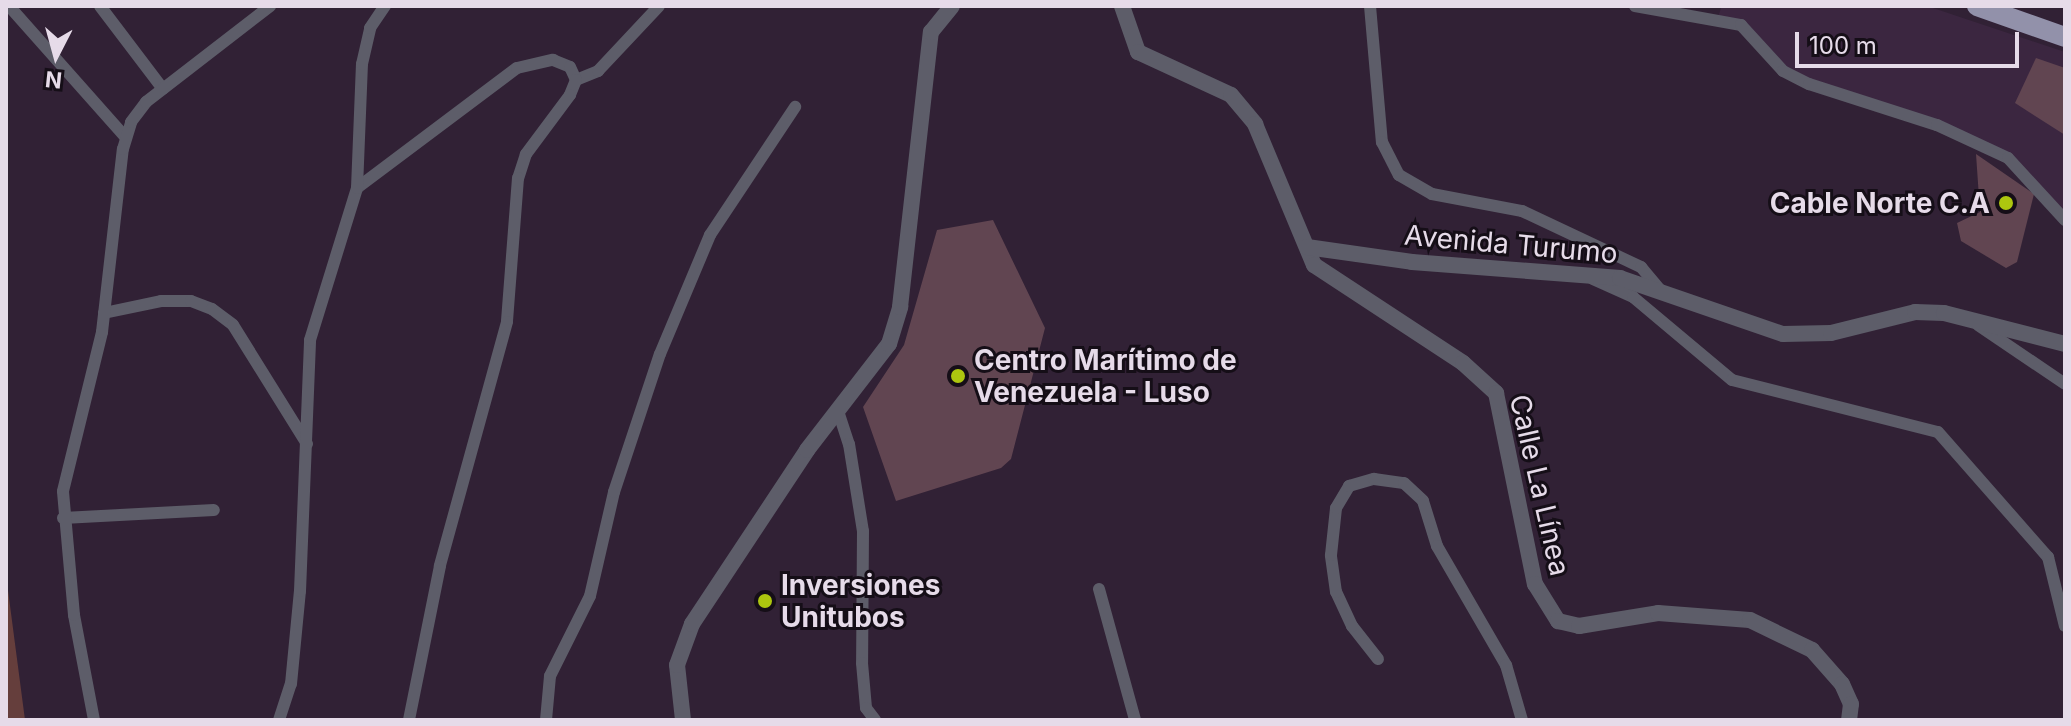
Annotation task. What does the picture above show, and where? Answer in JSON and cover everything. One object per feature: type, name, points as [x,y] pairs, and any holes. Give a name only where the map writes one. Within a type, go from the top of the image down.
[{"type":"main road","points":[[1977,6],[2065,37]]},
{"type":"street","points":[[9,6],[126,138]]},
{"type":"street","points":[[100,6],[163,89]]},
{"type":"street","points":[[94,720],[74,615],[63,518],[66,463],[104,313],[126,138],[146,102],[270,6]]},
{"type":"street","points":[[279,720],[291,684],[307,445],[310,340],[357,188],[362,64],[370,28],[385,6]]},
{"type":"street","points":[[409,720],[440,566],[507,322],[518,178],[526,154],[570,95],[576,80],[598,71],[659,6]]},
{"type":"street","points":[[683,720],[677,665],[692,624],[807,450],[839,414],[889,344],[900,307],[931,32],[952,6]]},
{"type":"street","points":[[1122,6],[1138,52],[1231,95],[1255,124],[1307,247]]},
{"type":"street","points":[[1370,6],[1382,142],[1399,175],[1432,194],[1522,211],[1641,267],[1664,295]]},
{"type":"street","points":[[1635,6],[1741,25],[1783,71],[1809,84],[1937,125],[2008,158],[2065,220]]},
{"type":"street","points":[[357,188],[517,68],[553,60],[570,67],[576,80]]},
{"type":"street","points":[[546,720],[550,676],[590,596],[614,492],[660,354],[710,235],[795,107]]},
{"type":"street","name":"Avenida Turumo","points":[[1307,247],[1412,262],[1575,272],[1620,278],[1783,334],[1831,333],[1915,312],[1944,313],[2065,344]]},
{"type":"street","name":"Calle La Línea","points":[[1307,247],[1314,265],[1328,278],[1463,363],[1496,393],[1535,584],[1558,621],[1579,626],[1658,613],[1750,620],[1812,650],[1842,684],[1851,704],[1849,720]]},
{"type":"street","points":[[1575,272],[1633,297],[1732,380],[1938,432],[2048,557],[2065,626]]},
{"type":"street","points":[[104,313],[161,301],[191,301],[212,309],[233,325],[307,445]]},
{"type":"street","points":[[1975,323],[2065,384]]},
{"type":"street","points":[[839,414],[849,444],[863,531],[862,663],[866,708],[875,720]]},
{"type":"street","points":[[1378,659],[1352,626],[1336,592],[1331,555],[1336,508],[1349,486],[1374,479],[1404,483],[1423,501],[1437,546],[1506,665],[1522,720]]},
{"type":"street","points":[[63,518],[214,510]]},
{"type":"street","points":[[1099,589],[1135,720]]},
{"type":"shaded area","points":[[1722,6],[1927,6],[2065,52],[2065,216],[1984,143],[1796,78],[1760,42],[1717,19]]},
{"type":"shaded area","points":[[6,575],[25,720],[6,720]]},
{"type":"building","points":[[2036,58],[2065,68],[2065,135],[2015,103]]},
{"type":"building","name":"Cable Norte C.A","points":[[1976,154],[2034,194],[2017,262],[2006,268],[1961,241],[1957,223],[1980,212]]},
{"type":"building","name":"Centro Marítimo de Venezuela - Luso","points":[[993,220],[1045,328],[1011,459],[1001,468],[896,501],[863,407],[904,345],[937,230]]},
{"type":"place","name":"Cable Norte C.A","points":[[2006,203]]},
{"type":"place","name":"Centro Marítimo de Venezuela - Luso","points":[[958,376]]},
{"type":"place","name":"Inversiones Unitubos","points":[[765,601]]}]
